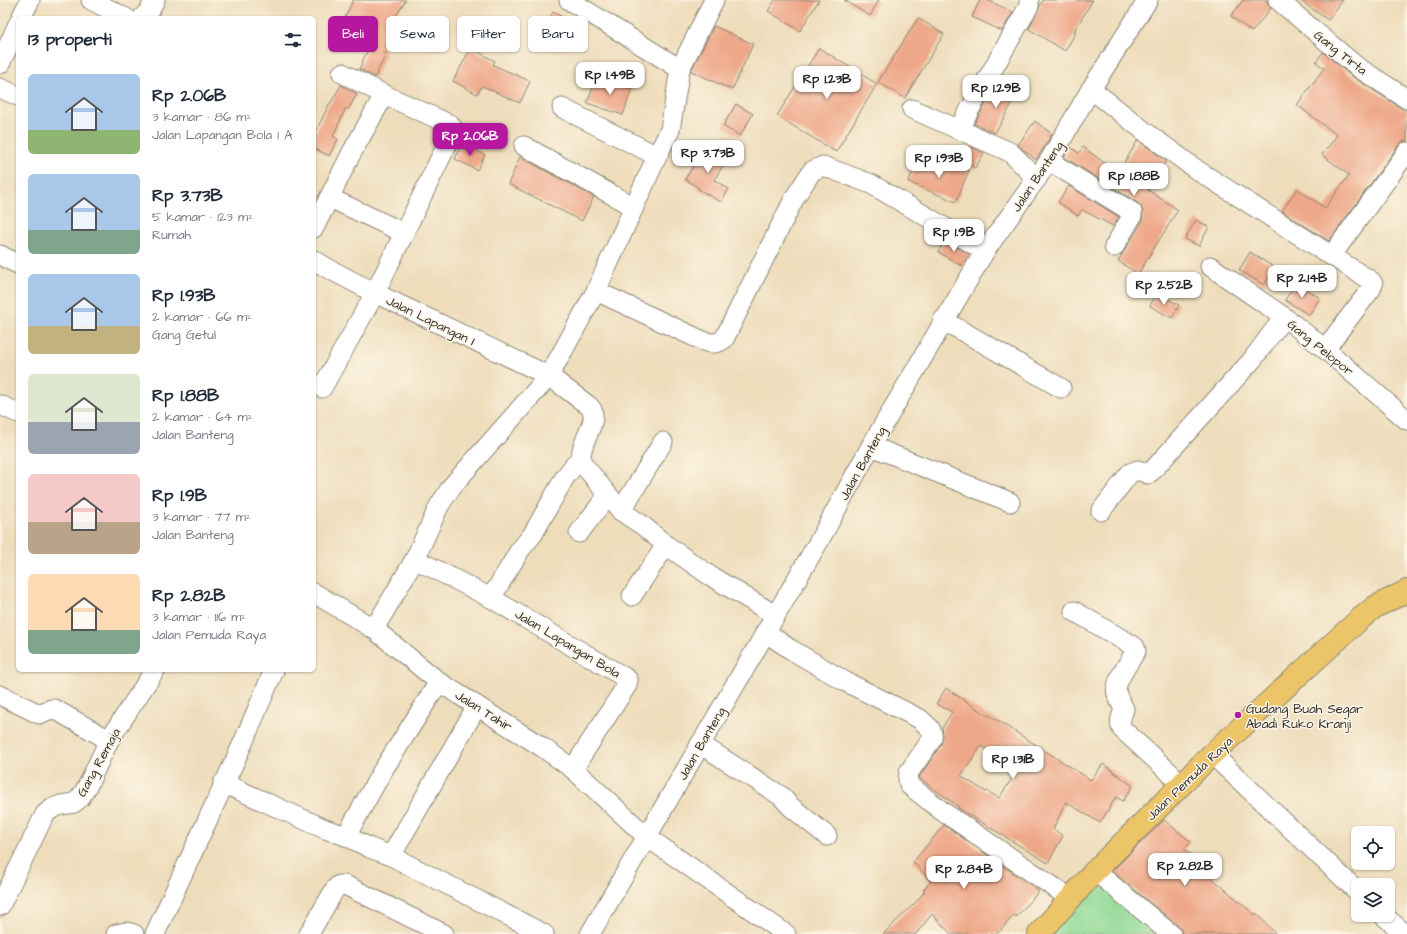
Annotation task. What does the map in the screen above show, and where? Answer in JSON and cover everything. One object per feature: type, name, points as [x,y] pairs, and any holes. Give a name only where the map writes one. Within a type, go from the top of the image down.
[{"type":"main road","name":"Jalan Pemuda Raya","points":[[1039,934],[1095,871],[1212,754],[1360,619],[1375,607],[1407,591]]},
{"type":"street","points":[[22,16],[30,0]]},
{"type":"street","points":[[90,0],[122,16]]},
{"type":"street","points":[[144,16],[149,11],[155,0]]},
{"type":"street","points":[[569,0],[680,69]]},
{"type":"street","points":[[374,629],[415,559],[439,506],[452,486],[549,376],[596,291],[670,130],[680,69],[714,0]]},
{"type":"street","points":[[958,130],[1029,6],[1030,0]]},
{"type":"street","name":"Jalan Banteng","points":[[590,934],[819,541],[871,446],[984,251],[1049,161],[1091,89],[1148,0]]},
{"type":"street","name":"Gang Tirta","points":[[1278,0],[1356,66],[1405,93]]},
{"type":"street","points":[[0,64],[10,30]]},
{"type":"street","points":[[322,388],[375,293],[453,132],[452,127],[449,124],[385,95],[342,73]]},
{"type":"street","points":[[0,88],[16,95]]},
{"type":"street","points":[[1091,89],[1197,170],[1371,281],[1373,284],[1371,289],[1325,349]]},
{"type":"street","points":[[316,224],[352,154],[385,95]]},
{"type":"street","points":[[562,108],[657,156]]},
{"type":"street","points":[[912,109],[1010,152],[1037,179]]},
{"type":"street","points":[[524,146],[634,207]]},
{"type":"street","points":[[1332,255],[1407,152]]},
{"type":"street","points":[[1049,161],[1132,212],[1132,216],[1114,247]]},
{"type":"street","points":[[596,291],[703,341],[712,344],[717,343],[724,339],[795,197],[812,171],[823,166],[871,184],[984,251]]},
{"type":"street","points":[[330,198],[404,233]]},
{"type":"street","points":[[0,256],[16,263]]},
{"type":"street","name":"Jalan Lapangan I","points":[[316,261],[375,293],[549,376],[593,409],[594,416],[580,457]]},
{"type":"street","name":"Gang Pelopor","points":[[1210,266],[1284,317],[1406,416]]},
{"type":"street","points":[[1101,511],[1130,472],[1138,470],[1148,474],[1152,471],[1252,360],[1284,317]]},
{"type":"street","points":[[943,320],[1061,388]]},
{"type":"street","points":[[621,511],[663,442]]},
{"type":"street","points":[[871,446],[1010,502]]},
{"type":"street","points":[[580,457],[582,463],[621,511],[709,575],[775,615]]},
{"type":"street","points":[[491,598],[520,550],[533,534],[565,477],[580,457]]},
{"type":"street","points":[[579,534],[608,495]]},
{"type":"street","points":[[632,596],[666,545]]},
{"type":"street","name":"Jalan Lapangan Bola","points":[[415,559],[491,598],[628,680],[627,685],[573,769]]},
{"type":"street","name":"Jalan Tahir","points":[[316,598],[374,629],[439,682],[542,747],[573,769],[647,837],[786,934]]},
{"type":"street","points":[[1074,611],[1135,646],[1136,651],[1121,676],[1116,688],[1116,694],[1124,709],[1120,720],[1120,726],[1122,730],[1182,784]]},
{"type":"street","points":[[765,632],[790,649],[846,682],[913,716],[929,727],[932,730],[932,739],[910,772],[908,779],[909,786],[942,811],[1070,898]]},
{"type":"street","name":"Gang Remaja","points":[[0,906],[7,875],[45,814],[53,808],[74,803],[80,798],[87,788],[109,740],[154,672]]},
{"type":"street","points":[[155,934],[223,783],[243,743],[273,672]]},
{"type":"street","points":[[346,836],[383,770],[439,682]]},
{"type":"street","points":[[0,695],[39,714],[51,708],[54,709],[109,740]]},
{"type":"street","points":[[391,856],[477,706]]},
{"type":"street","points":[[700,744],[781,796],[790,806],[827,836]]},
{"type":"street","points":[[1212,754],[1351,885]]},
{"type":"street","points":[[223,783],[325,829],[346,836],[370,848],[391,856],[544,934]]},
{"type":"street","points":[[1095,871],[1171,934]]},
{"type":"street","points":[[310,934],[335,889],[339,885],[345,885],[444,934]]},
{"type":"street","points":[[1391,922],[1405,934]]},
{"type":"street","points":[[116,934],[126,932],[134,934]]},
{"type":"green space","points":[[1096,879],[1161,934],[1046,934]]},
{"type":"building","points":[[353,0],[406,0],[396,16],[386,16],[386,46],[383,52],[386,54],[375,77],[359,69],[367,52],[378,52],[378,16],[346,16]]},
{"type":"building","points":[[775,0],[819,0],[800,31],[768,11]]},
{"type":"building","points":[[844,0],[879,0],[870,16]]},
{"type":"building","points":[[980,0],[987,0],[1013,12],[1002,31],[972,17]]},
{"type":"building","points":[[1043,0],[1093,0],[1074,31],[1076,32],[1065,51],[1029,29]]},
{"type":"building","points":[[1243,0],[1267,0],[1271,8],[1252,32],[1231,16]]},
{"type":"building","points":[[1300,0],[1343,0],[1328,20]]},
{"type":"building","points":[[553,12],[560,16],[551,16]]},
{"type":"building","points":[[918,18],[944,34],[905,98],[878,82]]},
{"type":"building","points":[[714,26],[753,44],[732,90],[691,71]]},
{"type":"building","points":[[819,48],[877,84],[836,152],[777,116]]},
{"type":"building","points":[[469,52],[478,52],[495,61],[493,65],[530,81],[520,103],[482,86],[477,94],[453,81]]},
{"type":"building","points":[[1323,52],[1350,75],[1401,108],[1407,110],[1407,141],[1402,142],[1398,146],[1329,241],[1282,211],[1297,189],[1325,208],[1349,175],[1322,155],[1337,135],[1297,105],[1324,68],[1316,62]]},
{"type":"building","points":[[597,77],[632,89],[623,115],[587,103]]},
{"type":"building","points":[[997,84],[1017,95],[995,133],[974,124]]},
{"type":"building","points":[[341,85],[357,94],[348,110],[346,108],[333,136],[338,139],[329,156],[316,149],[316,132]]},
{"type":"building","points":[[736,104],[753,114],[740,136],[723,126]]},
{"type":"building","points":[[1035,121],[1052,134],[1036,160],[1018,145]]},
{"type":"building","points":[[1138,140],[1166,161],[1148,190],[1178,210],[1138,274],[1118,261],[1142,222],[1143,212],[1141,206],[1064,157],[1070,147],[1079,153],[1083,147],[1118,173]]},
{"type":"building","points":[[462,143],[485,155],[477,170],[455,159]]},
{"type":"building","points":[[706,146],[727,159],[714,180],[729,189],[721,202],[698,189],[699,188],[685,179]]},
{"type":"building","points":[[969,146],[984,153],[975,168],[961,161]]},
{"type":"building","points":[[520,157],[594,197],[582,221],[508,184]]},
{"type":"building","points":[[919,158],[950,170],[953,163],[969,170],[956,202],[908,182]]},
{"type":"building","points":[[1069,186],[1119,217],[1113,226],[1082,210],[1078,216],[1058,202]]},
{"type":"building","points":[[1196,220],[1209,227],[1199,246],[1185,239]]},
{"type":"building","points":[[945,240],[969,254],[962,266],[938,252]]},
{"type":"building","points":[[1250,252],[1275,268],[1264,285],[1239,270]]},
{"type":"building","points":[[1296,283],[1320,298],[1309,315],[1285,300]]},
{"type":"building","points":[[1157,293],[1179,305],[1172,318],[1150,306]]},
{"type":"building","points":[[946,688],[1091,780],[1103,764],[1133,786],[1123,801],[1116,797],[1100,823],[1066,802],[1053,829],[1063,836],[1048,863],[958,808],[959,807],[919,778],[941,745],[943,736],[942,728],[952,712],[936,704]],"holes":[[[981,746],[1018,770],[999,798],[987,791],[986,792],[961,776]]]},
{"type":"building","points":[[1164,820],[1191,842],[1184,849],[1216,875],[1212,878],[1255,915],[1256,913],[1276,934],[1182,934],[1178,926],[1112,871]]},
{"type":"building","points":[[944,825],[1039,891],[1016,917],[1014,915],[997,934],[951,934],[932,914],[916,934],[883,934],[915,903],[931,881],[913,862]]},
{"type":"place","name":"Gudang Buah Segar Abadi Ruko Kranji","points":[[1238,715]]}]
